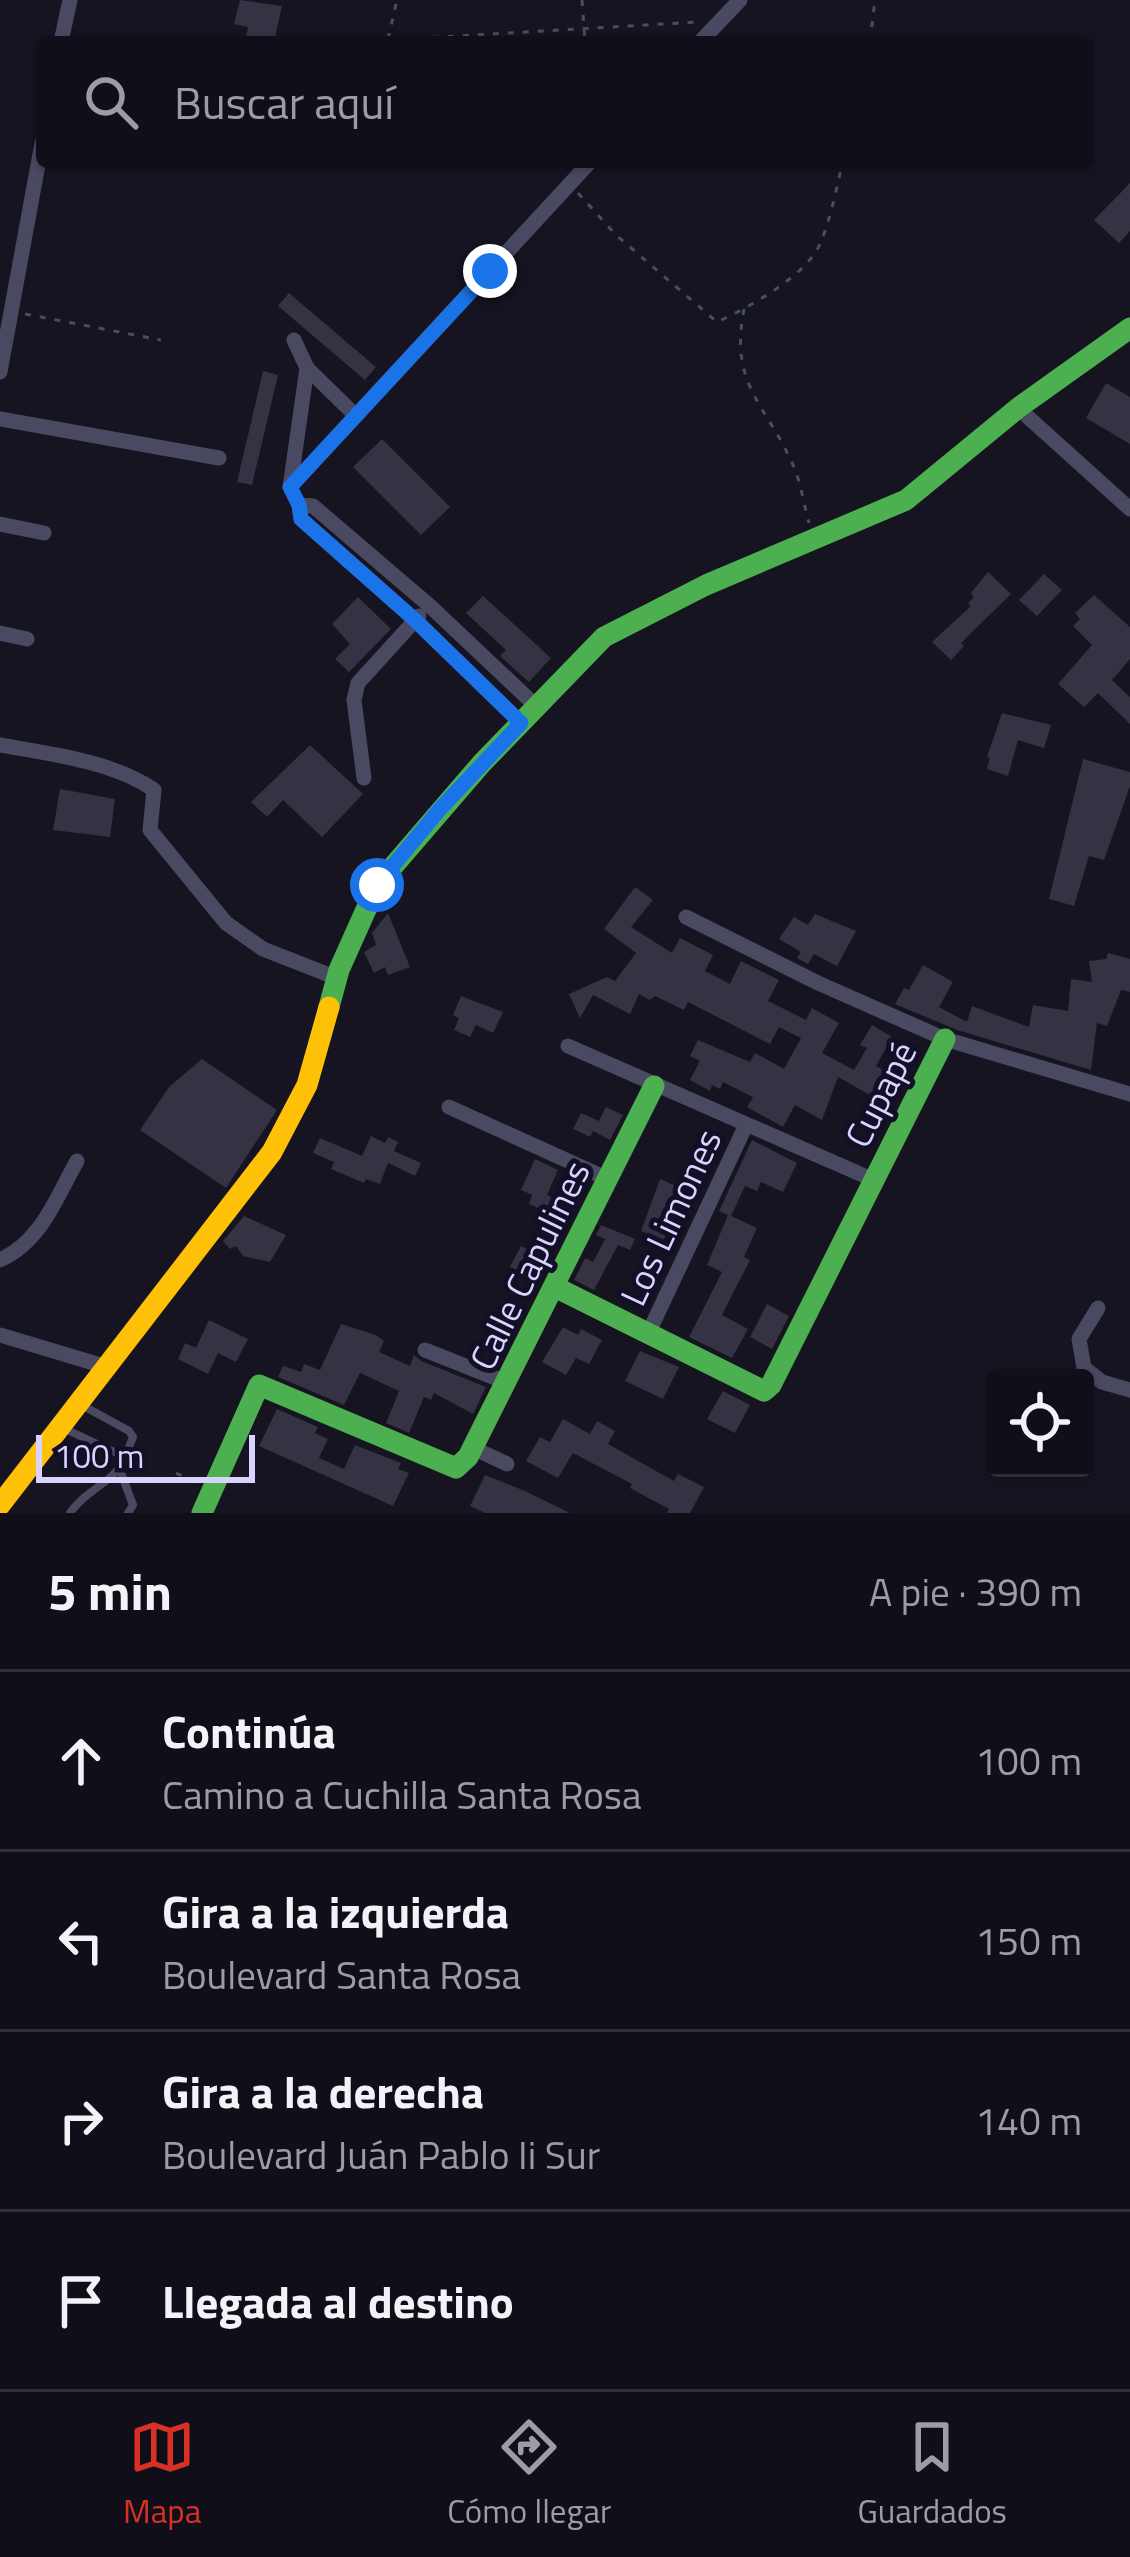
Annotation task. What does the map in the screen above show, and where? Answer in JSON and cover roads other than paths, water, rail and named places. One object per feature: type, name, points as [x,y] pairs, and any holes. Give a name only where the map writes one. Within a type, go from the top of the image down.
[{"type":"street","points":[[63,36],[70,0]]},
{"type":"street","points":[[706,36],[740,0]]},
{"type":"street","points":[[0,372],[37,168]]},
{"type":"street","points":[[290,487],[585,168]]},
{"type":"street","points":[[0,1505],[272,1152],[308,1084],[337,978],[377,885],[440,809],[529,715],[604,638],[706,585],[906,500],[1018,408],[1130,328]]},
{"type":"street","points":[[294,340],[307,368],[356,416]]},
{"type":"street","points":[[307,368],[290,487],[301,519],[529,715]]},
{"type":"street","points":[[1018,408],[1130,509]]},
{"type":"street","points":[[0,419],[218,458]]},
{"type":"street","points":[[299,505],[313,506],[430,606],[529,715]]},
{"type":"street","points":[[0,524],[44,533]]},
{"type":"street","points":[[364,778],[354,700],[358,683],[430,606]]},
{"type":"street","points":[[0,633],[27,639]]},
{"type":"street","points":[[0,745],[139,779],[154,790],[150,830],[226,923],[263,949],[337,978]]},
{"type":"street","points":[[686,917],[945,1039],[1130,1094]]},
{"type":"street","name":"Cupapé","points":[[648,1334],[764,1391],[772,1384],[945,1039]]},
{"type":"street","points":[[568,1046],[874,1180]]},
{"type":"street","name":"Calle Capulines","points":[[202,1513],[259,1385],[456,1468],[473,1448],[508,1383],[654,1086]]},
{"type":"street","points":[[449,1107],[608,1179]]},
{"type":"street","name":"Los Limones","points":[[648,1334],[746,1125]]},
{"type":"street","points":[[0,1260],[37,1234],[77,1162]]},
{"type":"street","points":[[556,1287],[648,1334]]},
{"type":"street","points":[[1097,1308],[1078,1339],[1084,1368],[1102,1382],[1130,1390]]},
{"type":"street","points":[[0,1336],[107,1367]]},
{"type":"street","points":[[425,1350],[508,1383]]},
{"type":"street","points":[[473,1448],[507,1464]]},
{"type":"lane","points":[[70,1513],[81,1496],[120,1470],[133,1437],[78,1404]]},
{"type":"lane","points":[[61,1426],[125,1457]]},
{"type":"lane","points":[[120,1470],[133,1505],[128,1513]]}]
